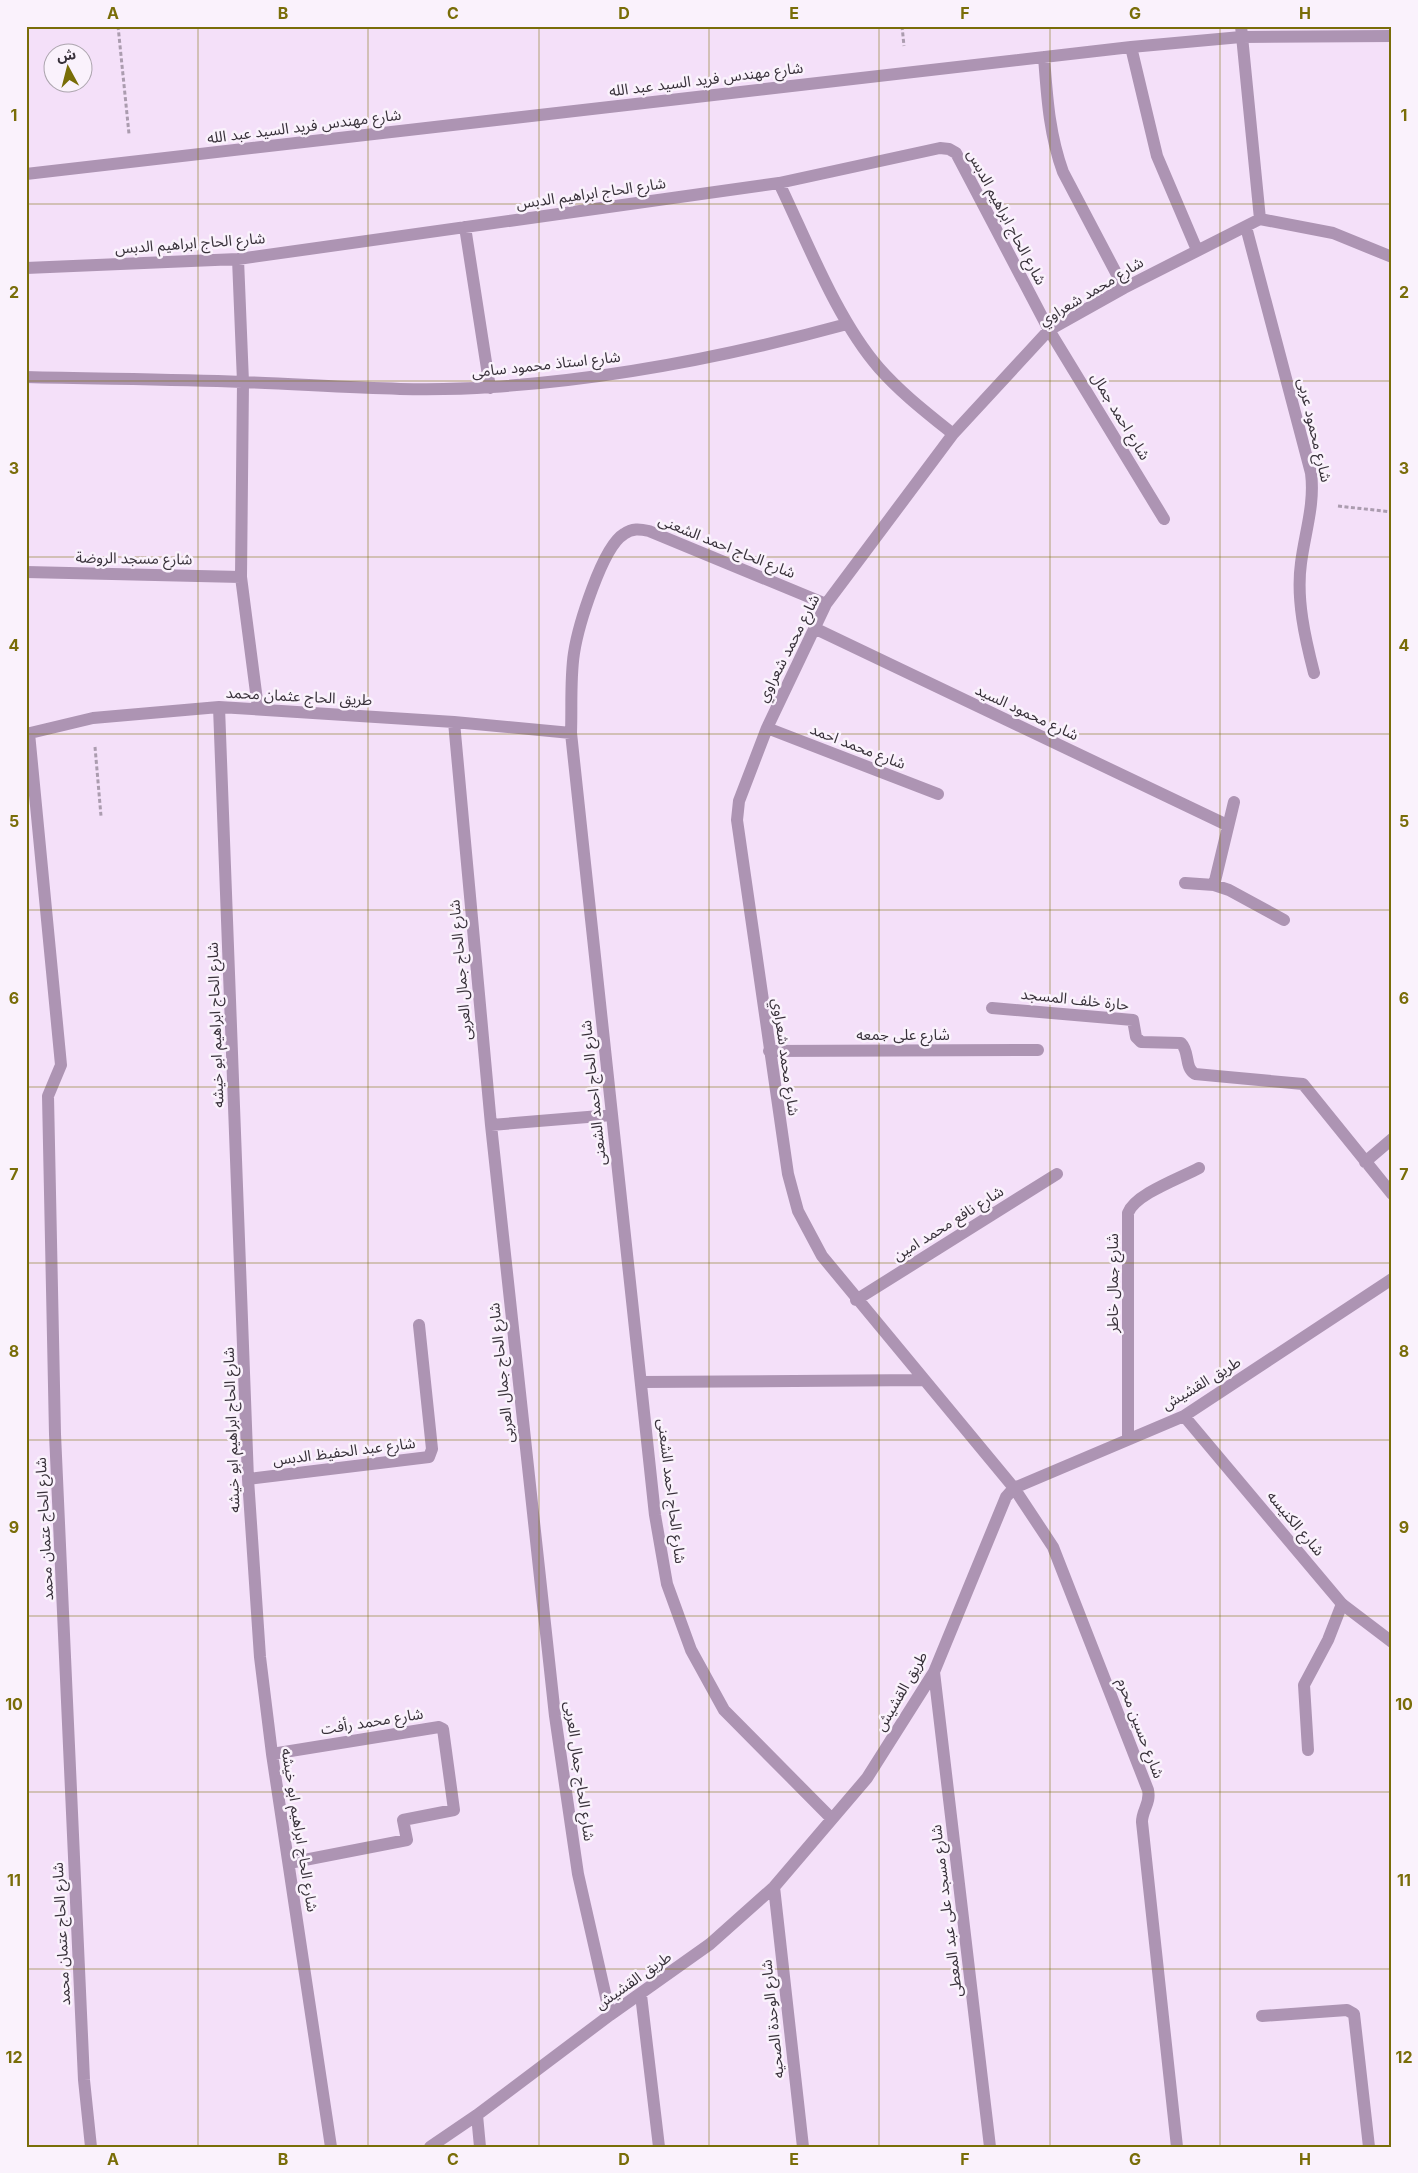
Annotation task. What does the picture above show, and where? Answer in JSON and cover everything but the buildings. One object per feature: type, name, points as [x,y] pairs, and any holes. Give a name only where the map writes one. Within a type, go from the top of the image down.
[{"type":"street","name":"شارع مهندس فريد السيد عبد الله","points":[[26,174],[1044,57],[1241,32],[1392,36]]},
{"type":"street","points":[[1241,32],[1260,219],[1332,233],[1392,257]]},
{"type":"street","points":[[1131,46],[1157,156],[1197,250]]},
{"type":"street","points":[[1044,57],[1050,127],[1058,158],[1063,172],[1124,288]]},
{"type":"street","name":"شارع الحاج ابراهيم الدبس","points":[[26,268],[238,259],[779,183],[940,148],[956,152],[1049,330]]},
{"type":"street","points":[[779,183],[847,324],[878,366],[907,397],[953,434]]},
{"type":"street","name":"شارع محمد شعراوي","points":[[923,1380],[822,1256],[798,1212],[788,1174],[769,1051],[737,820],[739,801],[767,728],[826,604],[953,434],[1049,330],[1124,288],[1260,219]]},
{"type":"street","points":[[465,227],[490,388]]},
{"type":"street","name":"شارع محمود عربى","points":[[1246,227],[1311,473],[1312,503],[1300,565],[1300,586],[1307,646],[1314,673]]},
{"type":"street","points":[[238,259],[243,382],[241,577],[258,708]]},
{"type":"street","name":"شارع استاذ محمود سامى","points":[[26,378],[243,382],[366,390],[490,388],[580,379],[670,366],[759,348],[847,324]]},
{"type":"street","name":"شارع احمد جمال","points":[[1049,330],[1164,519]]},
{"type":"street","name":"شارع الحاج احمد الشعنى","points":[[826,604],[649,532],[640,529],[623,534],[616,540],[583,614],[574,654],[570,733],[655,1515],[667,1584],[691,1650],[724,1710],[832,1819]]},
{"type":"street","name":"شارع مسجد الروضة","points":[[26,572],[241,577]]},
{"type":"street","name":"شارع محمود السيد","points":[[814,628],[1227,825]]},
{"type":"street","name":"طريق الحاج عثمان محمد","points":[[27,734],[93,718],[220,707],[454,722],[570,733]]},
{"type":"street","name":"شارع الحاج ابراهيم ابو خيشه","points":[[220,707],[248,1479],[260,1657],[272,1754],[331,2147]]},
{"type":"street","name":"شارع الحاج جمال العربى","points":[[454,722],[491,1125],[555,1716],[578,1874],[610,2015]]},
{"type":"street","name":"شارع محمد احمد","points":[[767,728],[938,794]]},
{"type":"street","name":"شارع الحاج عتمان محمد","points":[[27,734],[60,1065],[48,1096],[55,1434],[84,2080],[91,2147]]},
{"type":"street","points":[[1214,885],[1234,802]]},
{"type":"street","points":[[1185,883],[1214,885],[1229,890],[1284,920]]},
{"type":"street","name":"حارة خلف المسجد","points":[[992,1008],[1134,1020],[1136,1037],[1141,1042],[1181,1042],[1185,1047],[1189,1070],[1195,1074],[1303,1084],[1392,1194]]},
{"type":"street","name":"شارع على جمعه","points":[[769,1051],[1038,1050]]},
{"type":"street","points":[[491,1125],[612,1115]]},
{"type":"street","points":[[1365,1162],[1392,1139]]},
{"type":"street","name":"شارع جمال خاطر","points":[[1128,1439],[1128,1212],[1130,1207],[1139,1199],[1199,1168]]},
{"type":"street","name":"شارع نافع محمد امين","points":[[856,1300],[1057,1174]]},
{"type":"street","name":"طريق القشيش","points":[[430,2147],[477,2115],[610,2015],[642,1995],[710,1944],[774,1887],[867,1778],[934,1672],[1006,1497],[1014,1488],[1184,1416],[1392,1279]]},
{"type":"street","name":"شارع عبد الحفيظ الدبس","points":[[248,1479],[429,1457],[432,1449],[419,1325]]},
{"type":"street","points":[[642,1382],[923,1380]]},
{"type":"street","name":"شارع حسين محرم","points":[[923,1380],[1014,1488],[1053,1547],[1149,1794],[1142,1822],[1177,2147]]},
{"type":"street","name":"شارع الكنيسه","points":[[1184,1416],[1342,1604],[1392,1642]]},
{"type":"street","points":[[1308,1750],[1304,1685],[1328,1640],[1342,1604]]},
{"type":"street","name":"شارع مسجد على عبد المعطى","points":[[934,1672],[990,2147]]},
{"type":"street","name":"شارع محمد رأفت","points":[[272,1754],[439,1727],[443,1729],[454,1810],[404,1820],[406,1840],[289,1863]]},
{"type":"street","name":"شارع الوحدة الصحيه","points":[[774,1887],[803,2147]]},
{"type":"street","points":[[642,1995],[659,2147]]},
{"type":"street","points":[[1262,2016],[1347,2010],[1354,2014],[1369,2147]]},
{"type":"street","points":[[477,2115],[480,2147]]},
{"type":"path","points":[[118,26],[132,162]]},
{"type":"path","points":[[1312,503],[1392,512]]},
{"type":"path","points":[[93,718],[101,816]]}]
